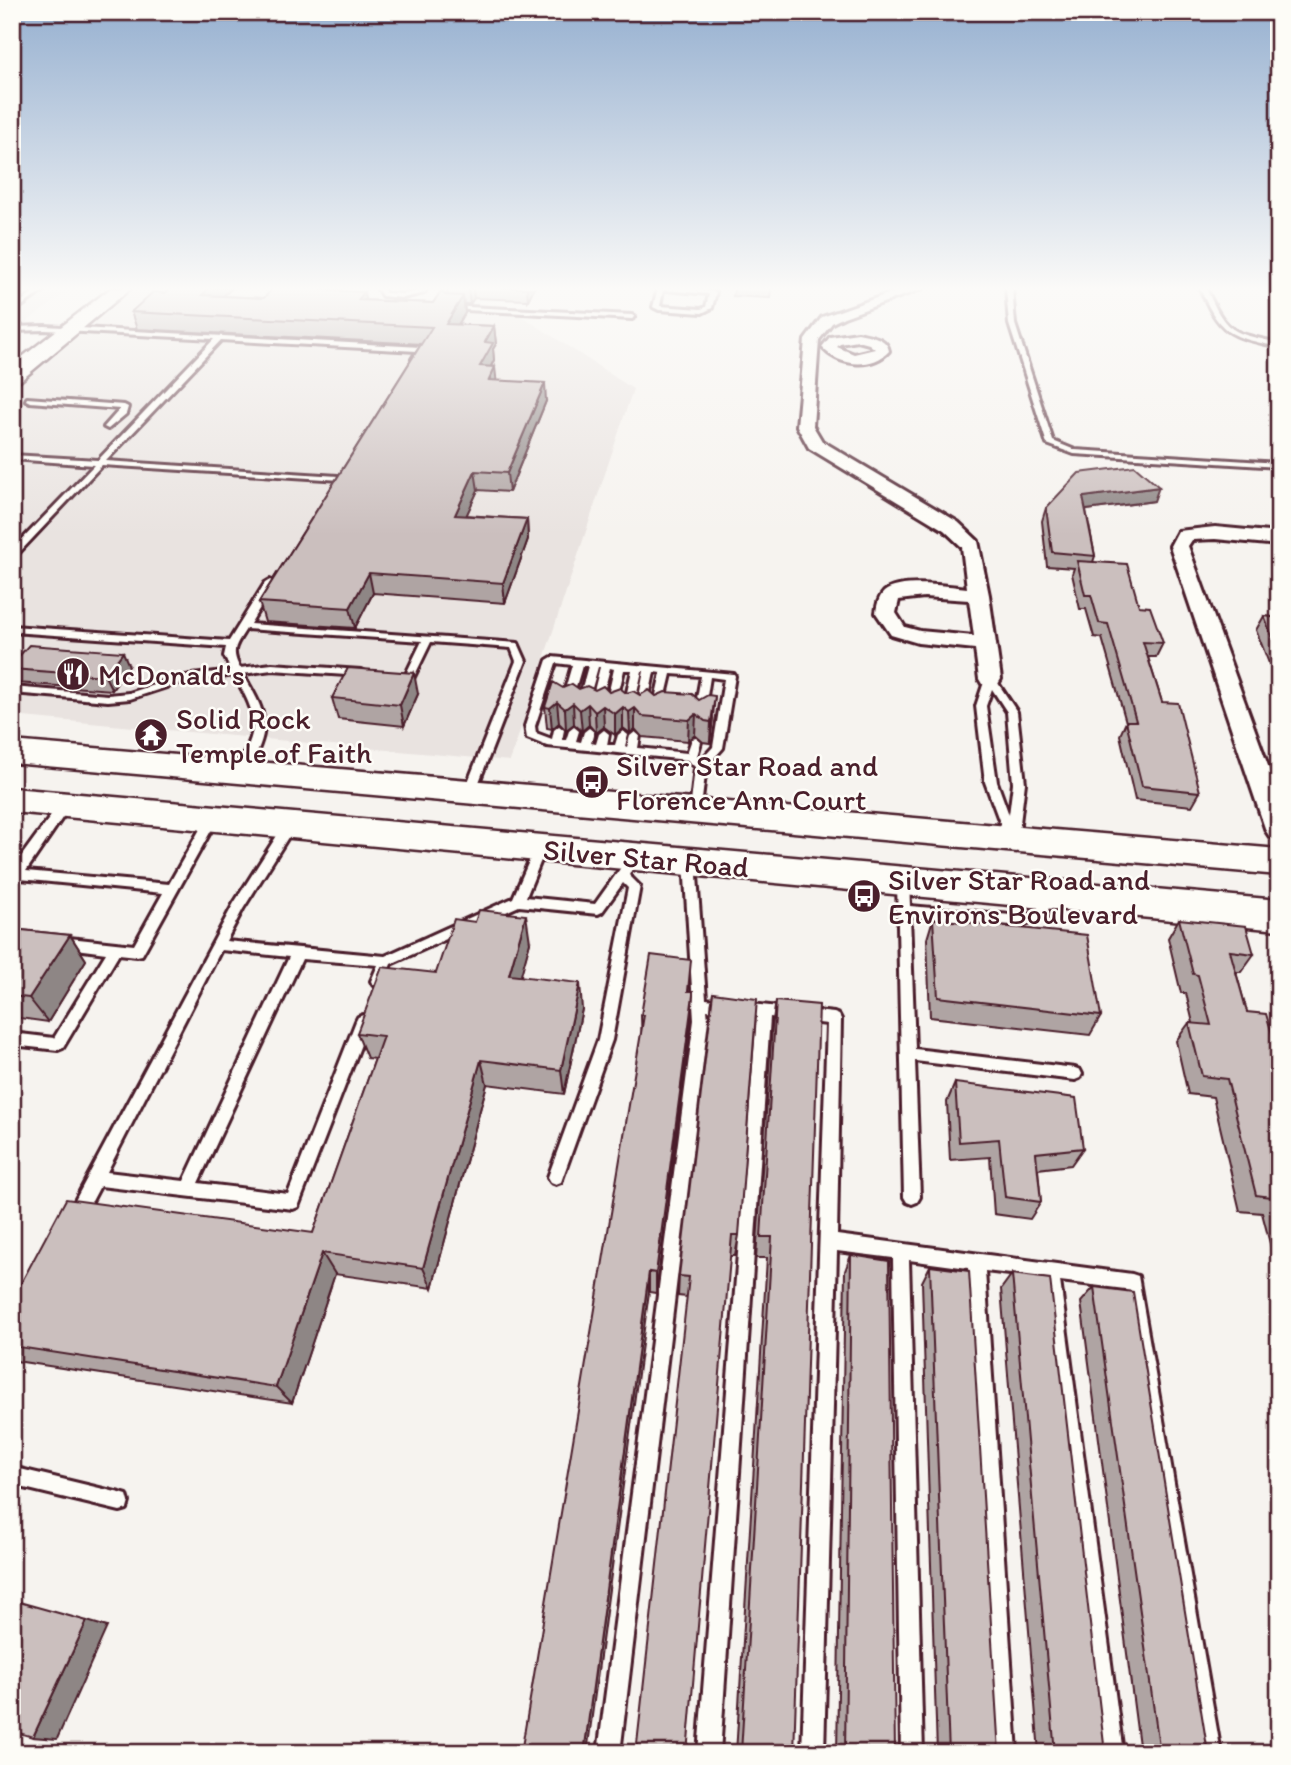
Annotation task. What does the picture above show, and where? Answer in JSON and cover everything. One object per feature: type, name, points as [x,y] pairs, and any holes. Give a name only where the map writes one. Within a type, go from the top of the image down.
[{"type":"main road","name":"Silver Star Road","points":[[12,752],[1279,862]]},
{"type":"main road","points":[[212,818],[269,795],[422,809],[470,792]]},
{"type":"main road","name":"Silver Star Road","points":[[12,800],[540,848],[628,866],[690,862],[903,895],[1045,894],[1279,915]]},
{"type":"street","points":[[815,370],[805,426],[815,444],[951,526],[971,545],[990,679]]},
{"type":"street","points":[[1279,539],[1215,533],[1185,535],[1179,546],[1279,831]]},
{"type":"street","points":[[979,595],[929,591],[895,594],[888,600],[886,613],[898,631],[918,637],[985,644]]},
{"type":"lane","points":[[12,555],[188,370]]},
{"type":"lane","points":[[1027,370],[1050,442],[1074,452],[1279,465]]},
{"type":"lane","points":[[30,400],[124,407],[125,410],[108,427]]},
{"type":"lane","points":[[12,457],[338,478]]},
{"type":"lane","points":[[333,486],[344,468]]},
{"type":"lane","points":[[241,772],[258,741],[261,723],[257,705],[229,655],[243,626],[275,576]]},
{"type":"lane","points":[[243,626],[515,645],[521,661],[470,792]]},
{"type":"lane","points":[[12,629],[232,645]]},
{"type":"lane","points":[[383,675],[409,677],[428,639]]},
{"type":"lane","points":[[696,812],[701,766],[718,748],[730,676],[552,660],[530,726],[531,735],[547,743],[691,757],[701,766]]},
{"type":"lane","points":[[566,704],[578,662]]},
{"type":"lane","points":[[582,705],[594,663]]},
{"type":"lane","points":[[595,706],[606,665]]},
{"type":"lane","points":[[12,690],[118,697],[178,680],[282,666],[370,674]]},
{"type":"lane","points":[[611,708],[620,666]]},
{"type":"lane","points":[[628,709],[644,668]]},
{"type":"lane","points":[[641,710],[644,668]]},
{"type":"lane","points":[[657,712],[667,670]]},
{"type":"lane","points":[[699,716],[706,674]]},
{"type":"lane","points":[[990,679],[981,706],[990,769],[1012,839]]},
{"type":"lane","points":[[990,679],[1012,712],[1019,783],[1012,839]]},
{"type":"lane","points":[[556,743],[559,730]]},
{"type":"lane","points":[[570,745],[574,731]]},
{"type":"lane","points":[[585,746],[589,732]]},
{"type":"lane","points":[[601,747],[604,733]]},
{"type":"lane","points":[[625,750],[629,736]]},
{"type":"lane","points":[[650,752],[653,738]]},
{"type":"lane","points":[[691,757],[696,742]]},
{"type":"lane","points":[[14,876],[65,805]]},
{"type":"lane","points":[[51,941],[137,951],[212,818]]},
{"type":"lane","points":[[71,1225],[238,906],[289,825]]},
{"type":"lane","points":[[518,901],[540,848]]},
{"type":"lane","points":[[609,1753],[701,1004],[690,862]]},
{"type":"lane","points":[[218,945],[386,961],[518,901],[598,909],[628,866]]},
{"type":"lane","points":[[556,1177],[605,1040],[634,886],[628,866]]},
{"type":"lane","points":[[14,876],[172,889]]},
{"type":"lane","points":[[903,895],[912,1197]]},
{"type":"lane","points":[[12,1039],[58,1044],[116,948]]},
{"type":"lane","points":[[188,1189],[298,953]]},
{"type":"lane","points":[[96,1178],[293,1202],[386,961]]},
{"type":"lane","points":[[701,1004],[834,1019],[813,1753]]},
{"type":"lane","points":[[709,1753],[764,1011]]},
{"type":"lane","points":[[907,1054],[1074,1074]]},
{"type":"lane","points":[[829,1242],[1132,1282],[1210,1753]]},
{"type":"lane","points":[[901,1253],[912,1753]]},
{"type":"lane","points":[[976,1262],[1006,1753]]},
{"type":"lane","points":[[1051,1272],[1112,1753]]},
{"type":"lane","points":[[12,1476],[120,1502]]},
{"type":"shaded area","points":[[36,370],[605,370],[633,389],[510,761],[12,716],[12,390]]},
{"type":"building","points":[[405,370],[493,370],[489,380],[545,383],[507,473],[475,471],[455,515],[527,519],[503,583],[369,573],[350,608],[259,602]]},
{"type":"building","points":[[1135,466],[1159,487],[1083,497],[1095,556],[1052,552],[1046,508],[1079,473]]},
{"type":"building","points":[[1077,561],[1127,564],[1139,606],[1150,607],[1163,643],[1143,642],[1162,702],[1178,703],[1200,792],[1142,786],[1126,721],[1136,721],[1108,624],[1099,623],[1091,595],[1085,595]]},
{"type":"building","points":[[1264,616],[1279,618],[1279,654]]},
{"type":"building","points":[[29,645],[123,652],[105,676],[12,669],[12,664]]},
{"type":"building","points":[[348,668],[414,673],[400,705],[332,698]]},
{"type":"building","points":[[553,682],[563,688],[572,684],[579,689],[587,686],[595,690],[603,686],[609,692],[620,688],[626,693],[633,691],[640,695],[649,690],[656,696],[665,692],[692,694],[699,700],[708,695],[715,696],[711,722],[696,714],[689,720],[642,716],[635,708],[629,712],[623,707],[615,714],[603,706],[595,712],[588,704],[580,710],[573,703],[565,709],[557,702],[550,708],[545,707]]},
{"type":"building","points":[[479,910],[526,915],[509,975],[580,983],[561,1070],[481,1060],[423,1268],[322,1253],[276,1387],[12,1346],[12,1300],[66,1199],[313,1233],[383,1036],[357,1033],[382,967],[436,973],[454,919],[475,922]]},
{"type":"building","points":[[933,919],[1087,935],[1101,1016],[938,997]]},
{"type":"building","points":[[1179,919],[1246,926],[1254,954],[1230,951],[1247,1012],[1266,1014],[1279,1056],[1279,1198],[1256,1195],[1227,1079],[1202,1076],[1189,1023],[1211,1025],[1198,975],[1193,974]]},
{"type":"building","points":[[12,929],[70,935],[29,998],[12,996]]},
{"type":"building","points":[[651,955],[691,960],[688,991],[693,991],[693,995],[656,1273],[649,1272],[584,1753],[521,1753],[644,1015],[641,1015]]},
{"type":"building","points":[[713,993],[757,999],[739,1235],[732,1235],[687,1753],[636,1753],[689,1277],[679,1276]]},
{"type":"building","points":[[776,1001],[819,1005],[794,1753],[741,1753],[772,1237],[761,1237]]},
{"type":"building","points":[[955,1083],[1076,1098],[1083,1148],[1036,1153],[1041,1202],[1005,1197],[999,1139],[959,1142]]},
{"type":"building","points":[[851,1255],[889,1261],[895,1753],[845,1753]]},
{"type":"building","points":[[930,1266],[969,1271],[999,1753],[949,1753]]},
{"type":"building","points":[[1012,1274],[1050,1279],[1105,1753],[1055,1753]]},
{"type":"building","points":[[1094,1287],[1133,1292],[1208,1753],[1160,1753]]},
{"type":"building","points":[[12,1600],[87,1621],[33,1737],[12,1731]]},
{"type":"place","name":"McDonald's","points":[[73,674]]},
{"type":"place","name":"Solid Rock Temple of Faith","points":[[151,735]]},
{"type":"place","name":"Silver Star Road and Florence Ann Court","points":[[592,782]]},
{"type":"place","name":"Silver Star Road and Environs Boulevard","points":[[864,896]]}]
